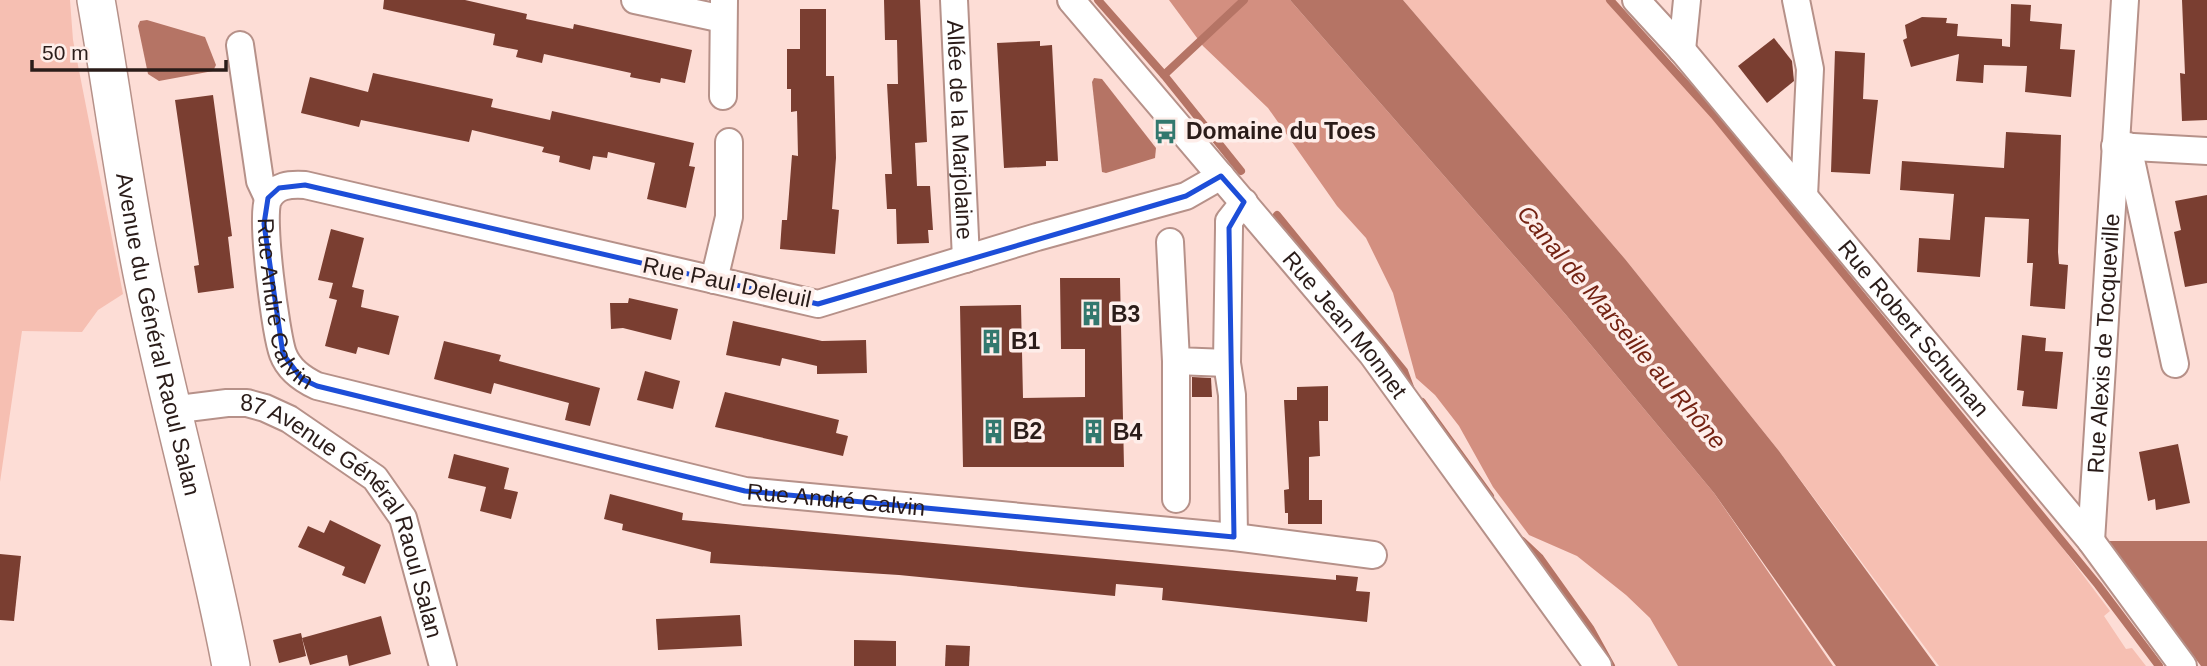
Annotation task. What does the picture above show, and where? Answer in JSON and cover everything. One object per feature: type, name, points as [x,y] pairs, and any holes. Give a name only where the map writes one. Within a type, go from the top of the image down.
[{"type":"main road","name":"Avenue du Général Raoul Salan","points":[[96,0],[144,285],[215,582],[231,666]]},
{"type":"street","points":[[635,0],[724,9],[723,96]]},
{"type":"street","name":"Allée de la Marjolaine","points":[[954,0],[966,259]]},
{"type":"street","name":"Rue Jean Monnet","points":[[1071,0],[1372,354],[1598,666]]},
{"type":"street","name":"Rue Robert Schuman","points":[[1636,0],[1682,50],[2091,541],[2183,666]]},
{"type":"street","points":[[1682,50],[1688,0]]},
{"type":"street","points":[[1796,0],[1810,69],[1804,196]]},
{"type":"street","name":"Rue Alexis de Tocqueville","points":[[2091,541],[2122,146],[2125,0]]},
{"type":"street","points":[[240,45],[260,181],[268,198]]},
{"type":"street","points":[[714,280],[729,217],[729,142]]},
{"type":"street","points":[[2175,364],[2122,146],[2207,151]]},
{"type":"street","name":"Rue Paul Deleuil","points":[[268,198],[279,188],[289,184],[304,185],[818,304],[1186,196],[1221,176]]},
{"type":"street","name":"Rue André Calvin","points":[[268,198],[264,224],[283,354],[302,379],[317,386],[745,491],[1234,537],[1373,555]]},
{"type":"street","points":[[1234,537],[1232,395],[1227,363],[1229,221],[1244,202]]},
{"type":"street","points":[[1170,242],[1176,360],[1176,499]]},
{"type":"street","points":[[1176,360],[1227,363]]},
{"type":"street","name":"87 Avenue Général Raoul Salan","points":[[172,410],[227,403],[247,403],[265,408],[289,419],[375,478],[403,518],[443,666]]},
{"type":"highlighted area","points":[[1221,176],[1244,202],[1229,228],[1234,537],[745,491],[317,386],[302,379],[283,354],[264,224],[268,198],[279,188],[305,185],[818,304],[1186,196]]},
{"type":"shaded area","points":[[0,0],[70,0],[73,40],[123,294],[98,310],[82,332],[22,331],[0,482]]},
{"type":"shaded area","points":[[1169,0],[1290,0],[1566,315],[1714,493],[1833,666],[1678,666],[1650,618],[1626,595],[1577,556],[1529,535],[1493,487],[1459,426],[1435,395],[1416,378],[1393,293],[1366,238],[1337,206],[1268,108],[1203,46]]},
{"type":"shaded area","points":[[1403,0],[1611,0],[1664,57],[2037,514],[2110,611],[2104,616],[2126,649],[2132,648],[2146,666],[1939,666],[1779,451],[1625,259]]},
{"type":"water","name":"Canal de Marseille au Rhône","points":[[1290,0],[1403,0],[1625,259],[1779,451],[1936,666],[1836,666],[1714,493],[1566,315]]},
{"type":"water","points":[[147,20],[205,37],[216,65],[213,71],[159,81],[148,74],[138,26],[140,21]]},
{"type":"water","points":[[1094,78],[1102,79],[1156,148],[1155,158],[1102,172],[1092,82]]},
{"type":"water","points":[[2107,541],[2207,541],[2207,666],[2201,666]]},
{"type":"building","points":[[384,0],[465,0],[527,14],[526,19],[573,29],[574,24],[692,50],[685,83],[661,78],[660,83],[630,77],[631,73],[544,54],[542,63],[516,57],[518,50],[493,45],[495,34],[383,9]]},
{"type":"building","points":[[884,0],[920,0],[927,142],[915,143],[917,186],[930,186],[933,230],[928,230],[929,243],[897,244],[896,209],[887,209],[885,174],[892,174],[887,84],[898,84],[897,40],[885,40]]},
{"type":"building","points":[[2182,0],[2207,0],[2207,120],[2182,121],[2180,73],[2185,74]]},
{"type":"building","points":[[2011,4],[2031,5],[2030,21],[2062,24],[2060,49],[2075,50],[2071,97],[2025,92],[2027,66],[1984,65],[1983,83],[1956,81],[1959,54],[1911,67],[1903,40],[1907,38],[1905,25],[1922,17],[1947,18],[1946,23],[1958,24],[1957,36],[2002,39],[2002,46],[2010,47]]},
{"type":"building","points":[[800,9],[826,9],[826,76],[834,76],[836,158],[832,209],[839,210],[835,254],[780,249],[782,220],[787,220],[792,155],[798,156],[797,111],[791,112],[791,89],[787,89],[787,49],[800,49]]},
{"type":"building","points":[[1774,38],[1792,61],[1794,81],[1767,103],[1738,66]]},
{"type":"building","points":[[1040,41],[1040,46],[1052,45],[1058,161],[1046,161],[1046,166],[1004,168],[997,43]]},
{"type":"building","points":[[1835,51],[1865,53],[1863,99],[1878,100],[1870,174],[1831,172]]},
{"type":"building","points":[[373,73],[493,99],[491,107],[550,120],[552,111],[694,143],[689,166],[695,167],[686,208],[647,199],[655,163],[608,152],[607,158],[593,156],[590,170],[559,162],[560,156],[542,152],[544,147],[472,130],[469,142],[361,120],[359,127],[301,113],[310,77],[368,92]]},
{"type":"building","points":[[213,95],[232,236],[228,237],[234,288],[198,293],[194,266],[199,265],[175,100]]},
{"type":"building","points":[[2006,132],[2061,135],[2058,252],[2059,264],[2068,265],[2065,309],[2030,306],[2033,263],[2027,263],[2029,219],[1985,217],[1980,277],[1917,272],[1919,238],[1950,240],[1954,194],[1900,190],[1902,161],[2004,168]]},
{"type":"building","points":[[2207,195],[2207,283],[2185,287],[2174,232],[2181,230],[2175,201]]},
{"type":"building","points":[[331,229],[364,238],[352,287],[364,290],[361,307],[399,316],[389,355],[358,347],[356,354],[325,346],[337,300],[329,298],[333,283],[318,280]]},
{"type":"building","points":[[1060,278],[1120,278],[1124,467],[963,467],[960,306],[1021,305],[1023,398],[1085,397],[1085,349],[1061,349]]},
{"type":"building","points":[[629,298],[678,309],[671,340],[623,328],[611,329],[610,303],[628,303]]},
{"type":"building","points":[[733,321],[822,341],[866,340],[867,373],[817,374],[817,366],[782,358],[780,366],[726,355]]},
{"type":"building","points":[[2022,335],[2046,338],[2045,351],[2063,352],[2057,409],[2022,406],[2024,391],[2017,390]]},
{"type":"building","points":[[444,341],[501,355],[499,361],[600,388],[590,426],[565,420],[569,403],[494,383],[491,394],[434,379]]},
{"type":"building","points":[[645,371],[680,381],[673,409],[637,400]]},
{"type":"building","points":[[1192,377],[1211,378],[1212,397],[1192,397]]},
{"type":"building","points":[[1328,386],[1328,421],[1319,421],[1320,456],[1309,457],[1309,500],[1322,500],[1322,524],[1288,524],[1284,490],[1289,489],[1284,400],[1297,400],[1297,387]]},
{"type":"building","points":[[725,392],[839,420],[836,433],[848,436],[843,456],[715,427]]},
{"type":"building","points":[[2178,444],[2190,503],[2156,510],[2155,499],[2148,501],[2139,452]]},
{"type":"building","points":[[454,454],[509,468],[504,489],[518,492],[511,519],[480,511],[486,487],[448,478]]},
{"type":"building","points":[[610,494],[683,513],[682,520],[1336,580],[1336,575],[1358,577],[1356,591],[1370,592],[1367,622],[1162,600],[1163,588],[1116,584],[1115,596],[899,575],[710,563],[711,552],[622,530],[623,524],[604,519]]},
{"type":"building","points":[[330,520],[381,545],[365,584],[342,575],[345,567],[298,547],[308,526],[324,533]]},
{"type":"building","points":[[0,554],[21,556],[14,621],[0,620]]},
{"type":"building","points":[[740,615],[742,646],[658,650],[656,619]]},
{"type":"building","points":[[381,616],[391,654],[349,666],[347,655],[310,665],[302,638]]},
{"type":"building","points":[[301,633],[306,656],[279,663],[273,640]]},
{"type":"building","points":[[854,640],[896,641],[896,666],[854,666]]},
{"type":"building","points":[[946,645],[970,646],[969,666],[945,666]]},
{"type":"waterway","points":[[1098,0],[1164,75],[1241,171]]},
{"type":"waterway","points":[[1164,75],[1244,0]]},
{"type":"waterway","points":[[1610,0],[1714,115],[2098,585],[2159,666]]},
{"type":"waterway","points":[[1277,215],[1404,371],[1411,390]]},
{"type":"waterway","points":[[1422,402],[1490,496]]},
{"type":"waterway","points":[[1522,541],[1540,558],[1590,628],[1611,666]]},
{"type":"place","name":"Domaine du Toes","points":[[1166,131]]},
{"type":"place","name":"B3","points":[[1091,314]]},
{"type":"place","name":"B1","points":[[991,341]]},
{"type":"place","name":"B2","points":[[993,431]]},
{"type":"place","name":"B4","points":[[1093,432]]}]
